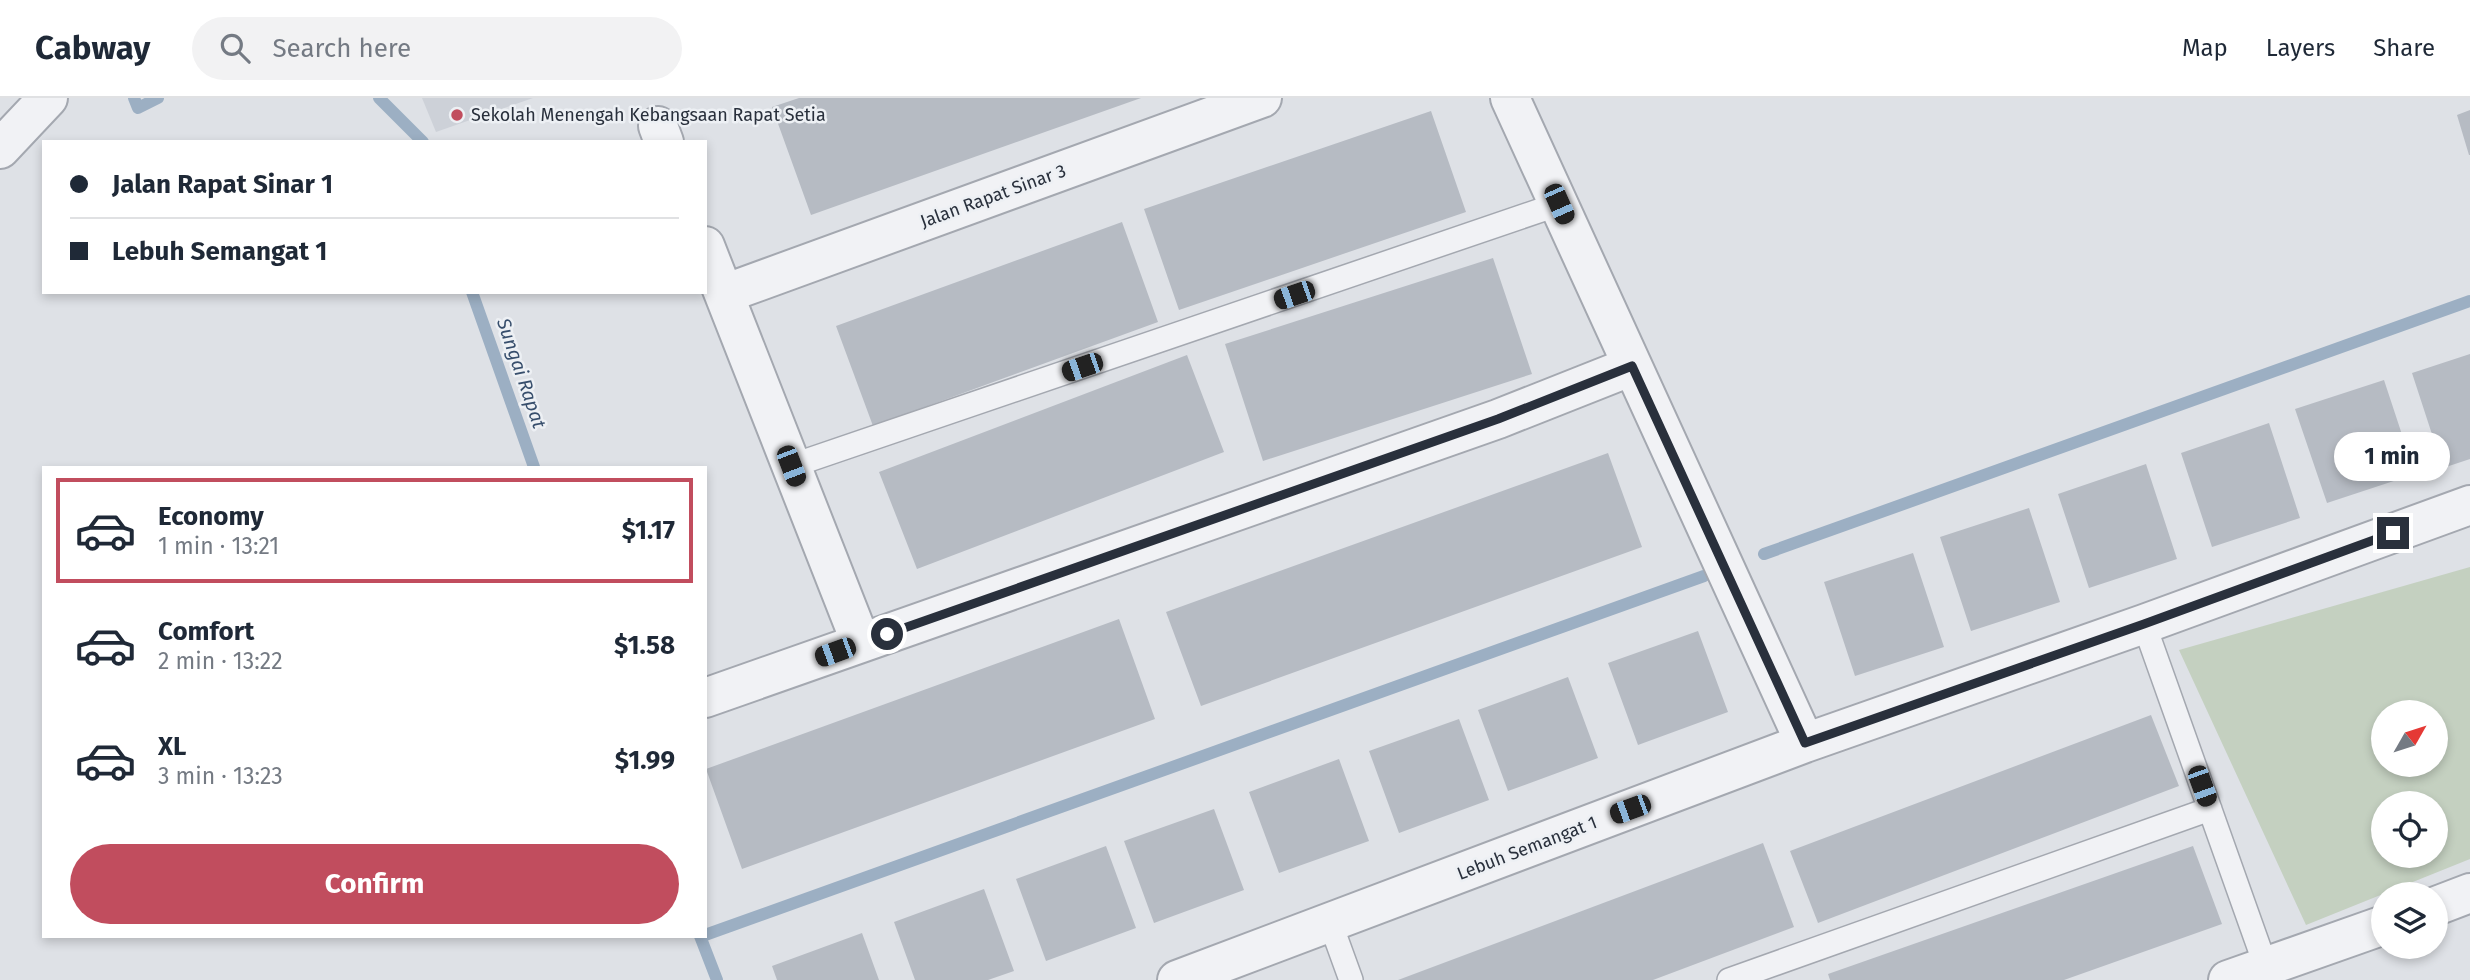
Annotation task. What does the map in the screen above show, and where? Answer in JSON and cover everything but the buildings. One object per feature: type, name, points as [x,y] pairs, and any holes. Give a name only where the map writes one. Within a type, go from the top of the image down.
[{"type":"street","points":[[0,149],[48,98]]},
{"type":"street","name":"Jalan Rapat Sinar 3","points":[[724,294],[1262,98]]},
{"type":"street","points":[[1510,98],[1805,743]]},
{"type":"street","points":[[707,251],[861,643]]},
{"type":"street","points":[[707,697],[1498,419],[1632,366]]},
{"type":"street","name":"Lebuh Semangat 1","points":[[1177,980],[1805,743],[2144,624],[2470,505]]},
{"type":"street","points":[[2228,980],[2293,967],[2371,931]]},
{"type":"lane","points":[[791,466],[1559,204]]},
{"type":"lane","points":[[2144,624],[2210,809],[2293,967]]},
{"type":"lane","points":[[1729,980],[2210,809]]},
{"type":"lane","points":[[1330,922],[1351,980]]},
{"type":"shaded area","name":"Sekolah Menengah Kebangsaan Rapat Setia","points":[[422,98],[533,98],[436,132]]},
{"type":"green space","points":[[2470,567],[2470,859],[2448,868],[2448,791],[2371,791],[2371,868],[2448,868],[2413,882],[2371,882],[2371,899],[2306,925],[2179,650]]},
{"type":"waterway","name":"Sungai Rapat","points":[[134,98],[138,108],[158,98]]},
{"type":"waterway","name":"Sungai Rapat","points":[[379,98],[421,140]]},
{"type":"waterway","name":"Sungai Rapat","points":[[473,294],[534,466]]},
{"type":"waterway","points":[[1764,554],[2470,301]]},
{"type":"waterway","points":[[707,934],[1704,576]]},
{"type":"waterway","name":"Sungai Rapat","points":[[701,938],[717,980]]},
{"type":"place","name":"Sekolah Menengah Kebangsaan Rapat Setia","points":[[457,115]]},
{"type":"route","points":[[887,634],[1498,419],[1632,366],[1805,743],[2393,533]]}]
